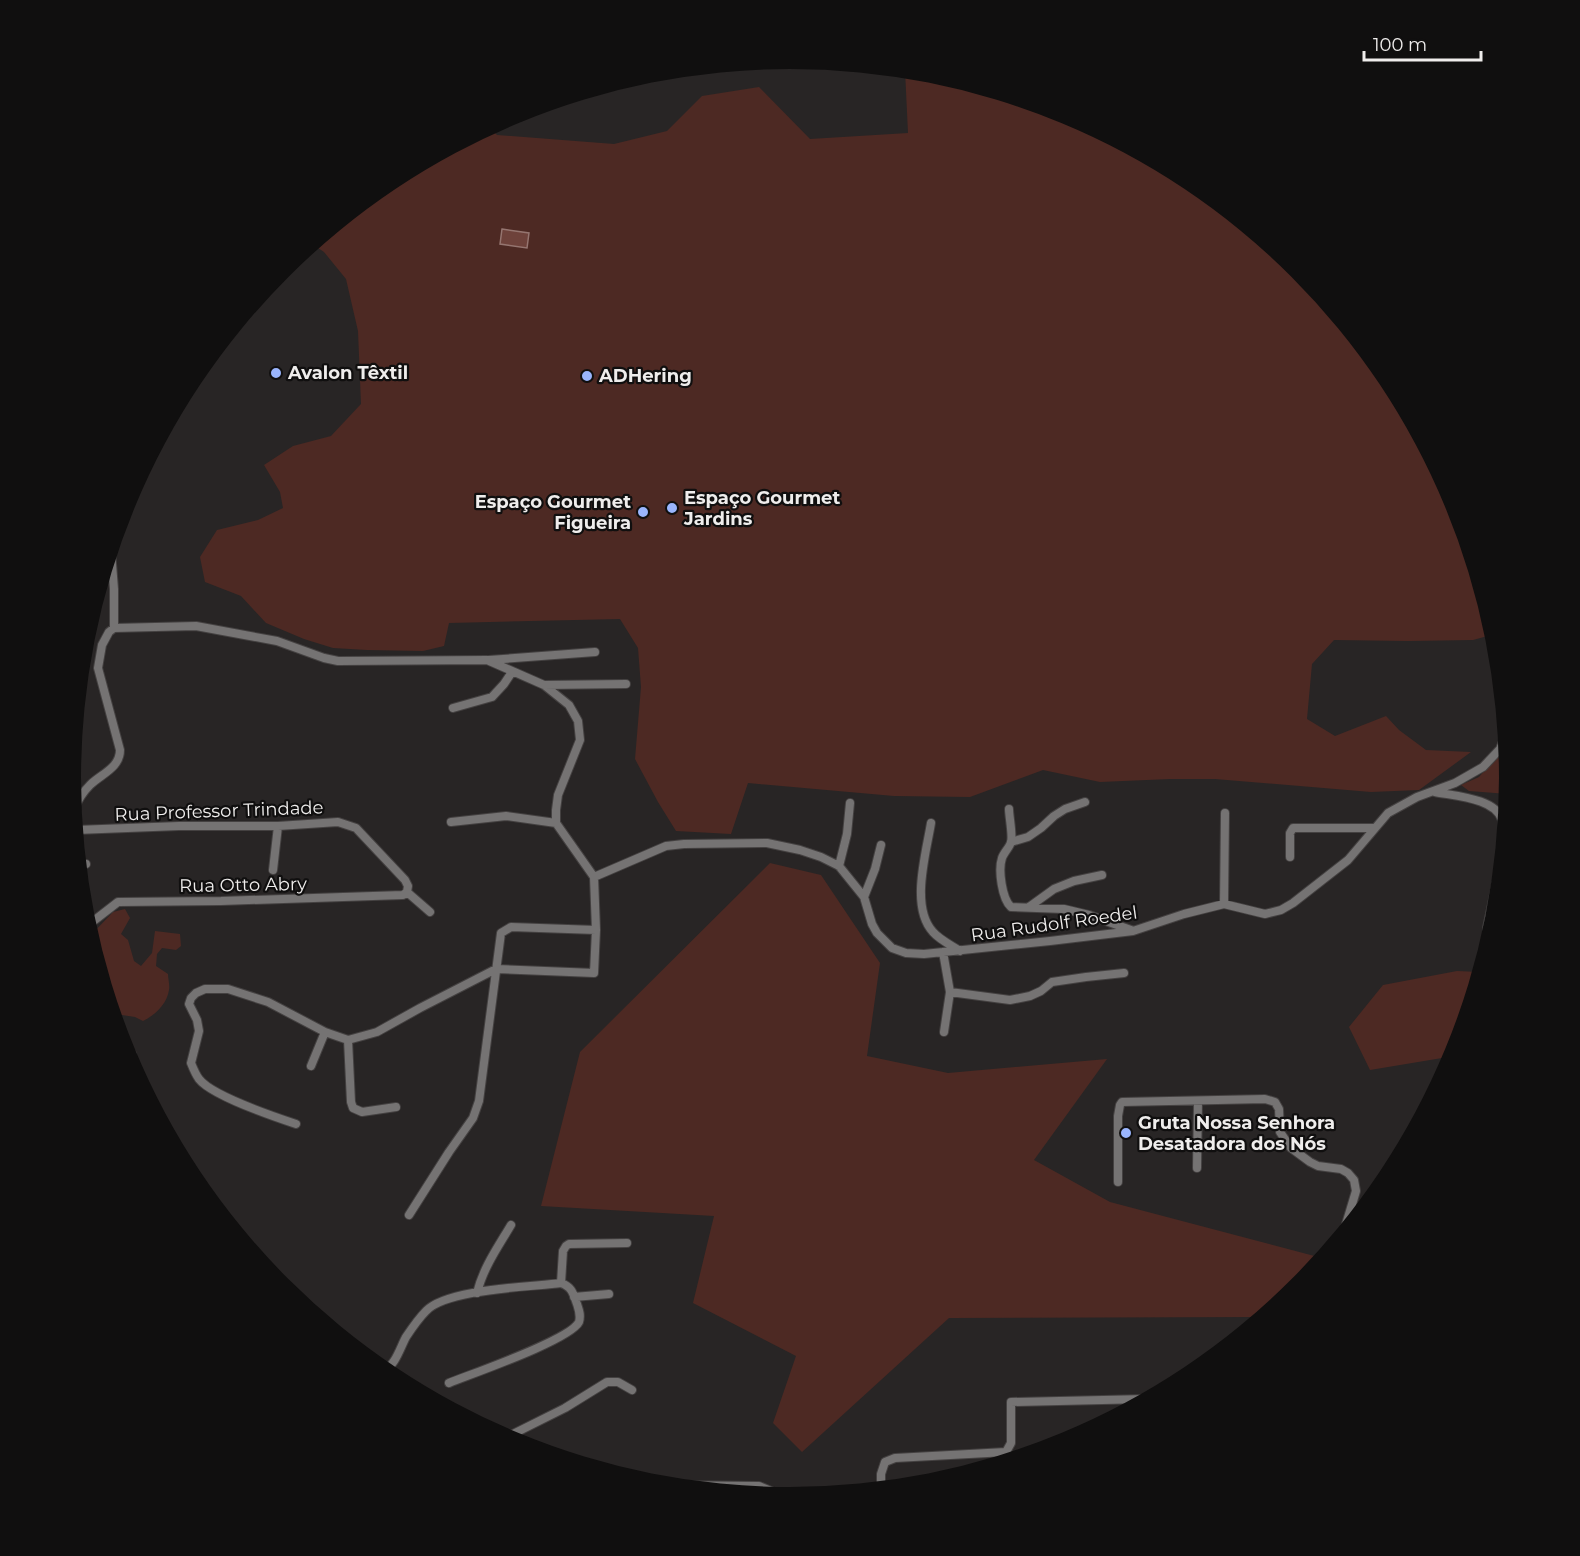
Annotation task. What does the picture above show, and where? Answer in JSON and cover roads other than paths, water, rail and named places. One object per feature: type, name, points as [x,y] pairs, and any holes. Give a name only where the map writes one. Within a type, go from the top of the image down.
[{"type":"street","points":[[112,573],[114,628]]},
{"type":"street","points":[[82,797],[90,785],[114,766],[120,756],[98,668],[102,645],[114,628],[196,626],[277,641],[338,661],[487,660],[595,652]]},
{"type":"street","points":[[296,1124],[214,1091],[200,1081],[191,1063],[199,1031],[197,1020],[189,1004],[196,993],[205,989],[228,989],[268,1002],[325,1032],[348,1040],[377,1032],[496,969],[594,973],[596,930],[594,877],[556,823],[558,795],[580,740],[578,722],[569,705],[544,685],[487,660]]},
{"type":"street","points":[[453,708],[492,697],[512,672]]},
{"type":"street","points":[[544,685],[626,684]]},
{"type":"street","name":"Rua Rudolf Roedel","points":[[594,877],[666,846],[767,843],[800,850],[840,867],[864,897],[877,933],[892,948],[906,953],[924,954],[1133,931],[1224,904],[1265,914],[1281,910],[1293,903],[1347,860],[1388,813],[1417,797],[1455,783],[1483,767],[1498,751]]},
{"type":"street","points":[[1435,792],[1484,802],[1498,812]]},
{"type":"street","points":[[1011,842],[1028,837],[1065,809],[1085,802]]},
{"type":"street","points":[[840,867],[847,834],[850,803]]},
{"type":"street","points":[[1009,809],[1011,842],[1002,859],[1000,870],[1005,898],[1011,907],[1064,909],[1089,915],[1133,931]]},
{"type":"street","points":[[1224,904],[1225,813]]},
{"type":"street","points":[[451,822],[506,816],[556,823]]},
{"type":"street","name":"Rua Professor Trindade","points":[[83,830],[179,826],[278,826],[338,822],[356,828],[405,880],[408,886],[407,892],[430,912]]},
{"type":"street","points":[[931,823],[921,887],[923,912],[926,922],[934,933],[960,951]]},
{"type":"street","points":[[273,870],[278,826]]},
{"type":"street","points":[[1290,857],[1290,833],[1293,828],[1375,828]]},
{"type":"street","points":[[864,897],[881,845]]},
{"type":"street","points":[[1029,907],[1054,889],[1074,881],[1102,875]]},
{"type":"street","name":"Rua Otto Abry","points":[[96,919],[118,902],[403,895],[407,892]]},
{"type":"street","points":[[409,1215],[473,1118],[479,1101],[501,933],[511,927],[596,930]]},
{"type":"street","points":[[943,952],[950,992],[944,1032]]},
{"type":"street","points":[[950,992],[1010,1000],[1030,996],[1052,982],[1086,976],[1124,974]]},
{"type":"street","points":[[311,1066],[325,1032]]},
{"type":"street","points":[[348,1040],[353,1108],[362,1112],[396,1107]]},
{"type":"street","points":[[1119,1182],[1118,1116],[1119,1105],[1122,1102],[1265,1099],[1275,1102],[1279,1109],[1281,1132],[1291,1148],[1318,1166],[1341,1169],[1354,1180],[1356,1191],[1349,1213]]},
{"type":"street","points":[[1197,1168],[1198,1101]]},
{"type":"street","points":[[477,1293],[480,1280],[511,1225]]},
{"type":"street","points":[[561,1283],[563,1251],[569,1244],[627,1243]]},
{"type":"street","points":[[391,1364],[408,1335],[428,1309],[439,1301],[477,1293],[561,1283],[573,1291],[580,1313],[575,1327],[541,1347],[449,1383]]},
{"type":"street","points":[[574,1297],[609,1294]]},
{"type":"street","points":[[517,1432],[565,1408],[607,1382],[618,1382],[632,1390]]},
{"type":"street","points":[[881,1481],[885,1462],[895,1458],[1006,1452],[1011,1443],[1011,1402],[1131,1399]]},
{"type":"place","name":"Avalon Têxtil","points":[[276,373]]},
{"type":"place","name":"ADHering","points":[[587,376]]},
{"type":"place","name":"Espaço Gourmet Jardins","points":[[672,508]]},
{"type":"place","name":"Espaço Gourmet Figueira","points":[[643,512]]},
{"type":"place","name":"Gruta Nossa Senhora Desatadora dos Nós","points":[[1126,1133]]}]
